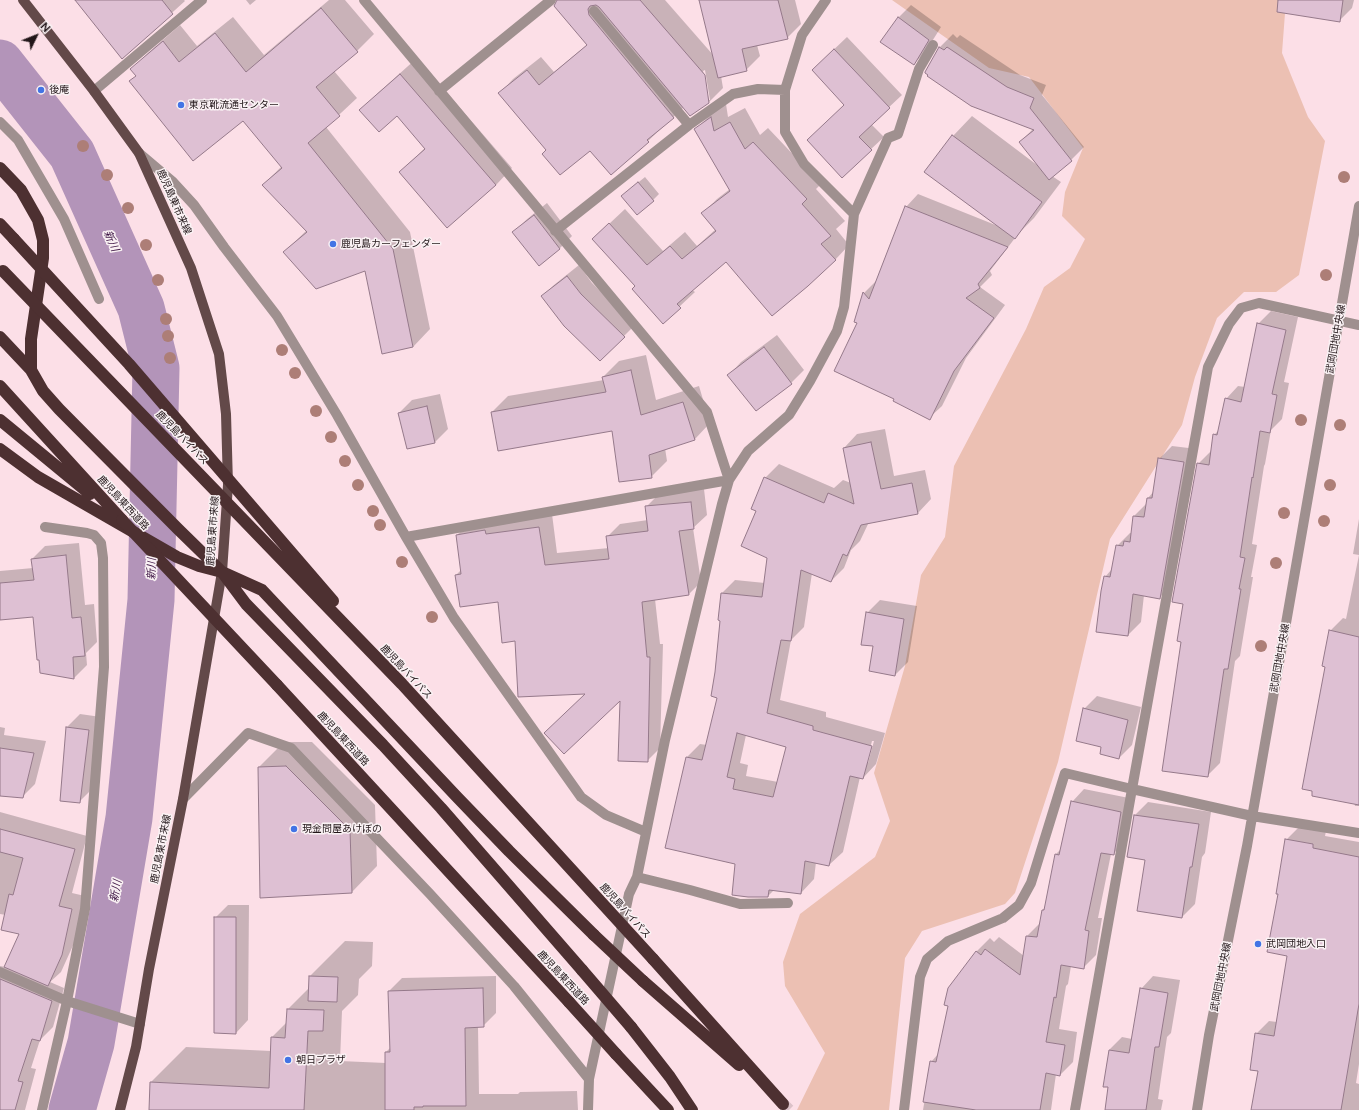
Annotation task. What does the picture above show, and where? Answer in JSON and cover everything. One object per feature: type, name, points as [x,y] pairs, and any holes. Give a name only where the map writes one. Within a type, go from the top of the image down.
[{"type":"highway","points":[[0,168],[24,196],[38,220],[43,240],[43,258],[31,339],[31,370]]},
{"type":"highway","points":[[0,224],[129,364],[269,526],[402,684]]},
{"type":"highway","name":"鹿児島バイパス","points":[[2,269],[402,684],[783,1104],[643,981],[594,935],[493,835],[262,590],[222,572]]},
{"type":"highway","points":[[0,337],[31,370],[43,391],[59,410],[222,572],[246,604],[441,808],[631,1027],[670,1077],[692,1110]]},
{"type":"highway","name":"鹿児島東西道路","points":[[0,386],[122,520],[276,684],[668,1110]]},
{"type":"highway","points":[[0,420],[122,520]]},
{"type":"highway","points":[[0,449],[38,477],[177,557],[199,566],[222,572]]},
{"type":"main road","name":"鹿児島東市来線","points":[[23,0],[94,91],[139,153],[191,268],[219,354],[226,414],[228,485],[222,572],[183,799],[136,1047],[120,1110]]},
{"type":"street","points":[[94,91],[202,0]]},
{"type":"street","points":[[364,0],[707,412],[730,480]]},
{"type":"street","points":[[439,91],[551,0]]},
{"type":"street","points":[[826,0],[802,35],[785,90],[785,132],[804,164],[854,214]]},
{"type":"street","points":[[594,11],[689,125]]},
{"type":"street","points":[[588,1110],[589,1079],[629,894],[637,877],[666,740],[722,504],[730,480],[748,451],[789,415],[810,381],[837,331],[844,307],[854,214],[888,138],[898,134],[919,69],[933,45]]},
{"type":"street","points":[[555,231],[689,125],[733,94],[758,89],[785,90]]},
{"type":"street","points":[[0,122],[18,140],[64,219],[99,299]]},
{"type":"street","points":[[139,153],[172,181],[194,205],[277,316],[337,415],[454,618],[582,797],[606,815],[646,832]]},
{"type":"street","name":"武岡団地中央線","points":[[1197,1110],[1209,1035],[1252,816],[1359,206]]},
{"type":"street","points":[[1075,1110],[1208,367],[1229,324],[1241,308],[1259,303],[1359,325]]},
{"type":"street","points":[[406,537],[730,480]]},
{"type":"street","points":[[42,1110],[67,1001],[85,909],[104,667],[102,543],[94,535],[87,533],[45,527]]},
{"type":"street","points":[[183,799],[248,734],[291,748],[425,889],[514,986],[589,1079]]},
{"type":"street","points":[[904,1110],[920,977],[927,959],[948,941],[1003,918],[1018,905],[1031,883],[1065,773],[1252,816],[1359,833]]},
{"type":"street","points":[[637,877],[740,904],[788,903]]},
{"type":"street","points":[[0,972],[67,1001],[140,1024]]},
{"type":"shaded area","points":[[892,0],[1286,0],[1282,53],[1308,117],[1325,141],[1299,275],[1276,292],[1244,292],[1217,318],[1195,377],[1182,425],[1110,539],[1058,762],[1015,893],[1005,904],[922,931],[905,958],[889,1110],[797,1110],[825,1053],[785,986],[783,962],[800,914],[875,857],[890,821],[874,773],[905,666],[921,575],[945,537],[954,466],[1026,329],[1044,287],[1070,268],[1085,239],[1062,216],[1065,192],[1083,148],[1029,77],[989,68]]},
{"type":"building","points":[[75,0],[162,0],[173,14],[122,59]]},
{"type":"building","points":[[557,0],[640,0],[705,75],[709,103],[690,116],[599,7],[596,5],[590,6],[588,9],[589,15],[674,118],[647,140],[649,142],[611,175],[590,151],[560,175],[542,154],[546,150],[498,93],[527,70],[539,85],[587,45],[554,6]]},
{"type":"building","points":[[699,0],[778,0],[788,39],[742,49],[747,71],[718,78]]},
{"type":"building","points":[[1278,0],[1343,0],[1340,22],[1277,12]]},
{"type":"building","points":[[321,8],[358,52],[316,87],[340,116],[308,143],[393,249],[413,347],[382,354],[365,271],[316,289],[283,252],[307,232],[262,185],[282,168],[243,121],[193,161],[129,81],[136,76],[130,69],[163,41],[179,62],[215,33],[246,72]]},
{"type":"building","points":[[898,17],[929,40],[914,65],[880,42]]},
{"type":"building","points":[[939,47],[944,50],[947,47],[1007,87],[1034,98],[1030,108],[1072,161],[1049,180],[1019,142],[1034,130],[971,106],[927,76],[928,75],[925,72]]},
{"type":"building","points":[[834,49],[890,108],[859,137],[872,150],[842,178],[807,140],[844,105],[812,70]]},
{"type":"building","points":[[400,74],[496,185],[447,228],[399,172],[425,149],[397,116],[379,132],[359,110]]},
{"type":"building","points":[[711,117],[714,131],[730,122],[745,149],[753,142],[807,199],[802,204],[831,236],[821,244],[836,260],[772,316],[726,262],[677,304],[681,308],[663,324],[632,289],[635,286],[592,239],[609,223],[647,265],[670,246],[682,259],[716,231],[701,213],[730,191],[694,129]]},
{"type":"building","points":[[952,135],[1042,202],[1015,239],[924,172]]},
{"type":"building","points":[[638,182],[654,201],[637,215],[621,196]]},
{"type":"building","points":[[905,206],[1008,247],[978,284],[980,288],[966,298],[994,318],[954,371],[930,420],[893,401],[894,399],[834,371],[857,323],[854,322],[863,292],[869,299]]},
{"type":"building","points":[[534,215],[560,249],[539,266],[512,232]]},
{"type":"building","points":[[567,276],[581,294],[625,337],[600,361],[564,326],[541,296]]},
{"type":"building","points":[[1257,323],[1286,330],[1272,394],[1277,395],[1270,433],[1260,431],[1240,557],[1245,558],[1239,589],[1241,589],[1228,669],[1224,669],[1208,777],[1162,771],[1181,642],[1177,641],[1183,604],[1172,602],[1197,463],[1209,465],[1213,434],[1217,435],[1225,398],[1241,402]]},
{"type":"building","points":[[764,347],[792,384],[756,411],[727,375]]},
{"type":"building","points":[[631,370],[641,415],[683,402],[695,440],[649,455],[652,478],[619,482],[612,431],[498,451],[491,412],[606,392],[602,377]]},
{"type":"building","points":[[427,406],[435,443],[407,449],[398,413]]},
{"type":"building","points":[[871,442],[881,489],[912,483],[918,514],[861,525],[847,556],[843,554],[831,582],[801,570],[791,641],[781,640],[767,713],[813,726],[813,730],[872,746],[863,779],[850,776],[829,866],[805,861],[801,894],[769,890],[768,897],[732,895],[735,864],[665,848],[686,757],[702,760],[717,698],[711,696],[720,621],[718,620],[721,593],[762,597],[767,558],[741,546],[756,511],[751,509],[764,477],[824,503],[828,493],[854,504],[843,448]],"holes":[[[737,733],[786,747],[773,797],[733,789],[735,779],[727,777]]]},
{"type":"building","points":[[1158,458],[1184,462],[1160,599],[1133,594],[1128,636],[1096,632],[1104,576],[1110,577],[1116,545],[1123,546],[1124,541],[1130,542],[1133,516],[1144,517],[1147,498],[1152,498]]},
{"type":"building","points":[[691,502],[694,529],[679,531],[689,595],[642,602],[647,657],[650,657],[648,762],[618,761],[620,701],[564,754],[544,733],[585,694],[518,697],[515,641],[502,643],[498,602],[460,607],[455,575],[461,574],[456,535],[485,530],[486,534],[539,527],[545,565],[609,559],[606,536],[648,531],[645,506]]},
{"type":"building","points":[[66,555],[72,618],[81,617],[85,656],[73,657],[74,679],[40,673],[39,660],[37,660],[33,617],[0,620],[0,583],[34,580],[31,559]]},
{"type":"building","points":[[866,612],[904,619],[895,676],[869,671],[873,646],[861,645]]},
{"type":"building","points":[[1329,630],[1359,637],[1359,805],[1312,796],[1312,791],[1302,789],[1325,667],[1322,666]]},
{"type":"building","points":[[1083,708],[1128,720],[1119,759],[1100,754],[1101,747],[1076,741]]},
{"type":"building","points":[[66,727],[89,730],[80,803],[60,801]]},
{"type":"building","points":[[0,748],[34,753],[23,798],[0,796]]},
{"type":"building","points":[[286,766],[350,830],[352,893],[260,898],[258,767]]},
{"type":"building","points":[[1071,801],[1121,812],[1114,855],[1101,853],[1085,930],[1089,931],[1084,969],[1061,965],[1056,998],[1054,997],[1046,1042],[1065,1045],[1060,1076],[1046,1073],[1040,1110],[976,1110],[923,1102],[930,1061],[936,1062],[948,1006],[944,1005],[948,988],[976,951],[981,955],[985,949],[1020,975],[1026,936],[1037,937],[1055,854],[1059,855]]},
{"type":"building","points":[[1134,815],[1199,824],[1192,867],[1190,867],[1182,918],[1137,911],[1145,860],[1127,857]]},
{"type":"building","points":[[0,829],[75,849],[59,906],[72,909],[62,955],[48,986],[4,967],[19,934],[1,930],[9,894],[13,895],[23,858],[0,852]]},
{"type":"building","points":[[1285,839],[1313,844],[1313,848],[1359,857],[1359,1004],[1341,1110],[1251,1110],[1258,1071],[1250,1070],[1255,1033],[1274,1036],[1287,956],[1267,952],[1278,894],[1276,894]]},
{"type":"building","points":[[214,917],[236,917],[236,1034],[214,1033]]},
{"type":"building","points":[[309,976],[338,977],[337,1002],[308,1001]]},
{"type":"building","points":[[0,979],[52,1001],[40,1041],[32,1039],[18,1081],[23,1082],[15,1110],[0,1110]]},
{"type":"building","points":[[483,988],[484,1027],[465,1028],[466,1106],[423,1106],[414,1107],[414,1110],[385,1110],[385,1052],[390,1052],[388,991]]},
{"type":"building","points":[[1140,988],[1168,993],[1159,1047],[1155,1047],[1146,1110],[1105,1110],[1108,1087],[1103,1087],[1109,1050],[1129,1053]]},
{"type":"building","name":"朝日プラザ","points":[[287,1009],[324,1010],[323,1031],[308,1031],[304,1110],[149,1110],[150,1082],[269,1088],[271,1037],[285,1038]]},
{"type":"waterway","name":"新川","points":[[0,63],[72,154],[141,308],[156,368],[151,600],[129,818],[91,1043],[72,1110]]},
{"type":"tunnel","points":[[783,1104],[789,1110]]},
{"type":"place","name":"後庵","points":[[41,90]]},
{"type":"place","name":"東京靴流通センター","points":[[181,105]]},
{"type":"place","name":"鹿児島カーフェンダー","points":[[333,244]]},
{"type":"place","name":"現金問屋あけぼの","points":[[294,829]]},
{"type":"place","name":"武岡団地入口","points":[[1258,944]]},
{"type":"place","name":"朝日プラザ","points":[[288,1060]]}]
